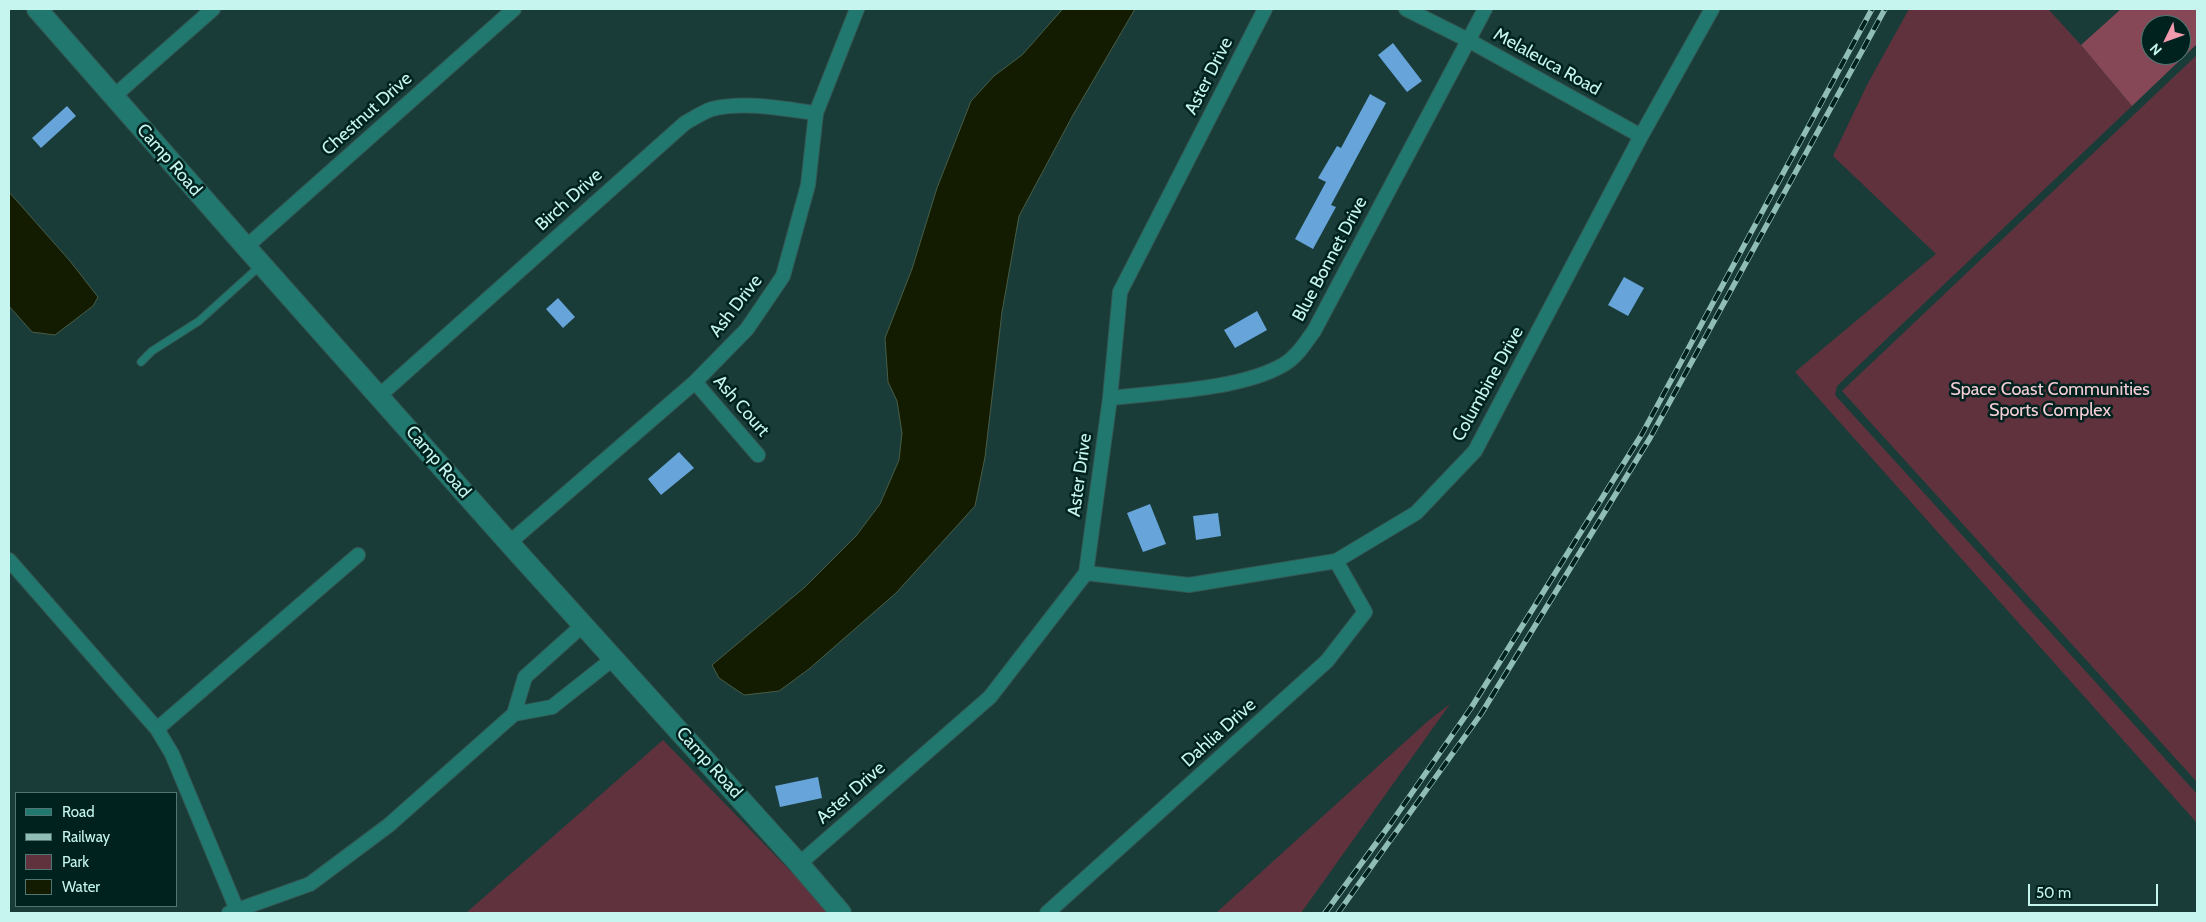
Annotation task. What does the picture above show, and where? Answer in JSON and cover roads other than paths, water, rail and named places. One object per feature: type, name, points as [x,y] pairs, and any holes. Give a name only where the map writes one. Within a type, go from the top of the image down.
[{"type":"street","name":"Camp Road","points":[[37,9],[262,265],[583,625],[800,864],[841,913]]},
{"type":"street","points":[[113,97],[213,9]]},
{"type":"street","name":"Chestnut Drive","points":[[246,247],[514,9]]},
{"type":"street","name":"Ash Drive","points":[[510,543],[695,382],[746,329],[782,276],[808,185],[816,113],[857,9]]},
{"type":"street","name":"Aster Drive","points":[[800,864],[990,697],[1086,573],[1110,398],[1120,292],[1265,9]]},
{"type":"street","name":"Melaleuca Road","points":[[1406,9],[1468,40],[1641,136]]},
{"type":"street","name":"Blue Bonnet Drive","points":[[1110,398],[1241,380],[1284,364],[1300,351],[1314,331],[1485,9]]},
{"type":"street","name":"Columbine Drive","points":[[1086,573],[1189,585],[1336,561],[1416,513],[1475,451],[1641,136],[1712,9]]},
{"type":"street","name":"Birch Drive","points":[[379,396],[685,123],[711,110],[728,107],[762,107],[816,113]]},
{"type":"street","name":"Ash Court","points":[[695,382],[758,455]]},
{"type":"street","points":[[157,729],[358,555]]},
{"type":"street","points":[[9,560],[157,729],[172,754],[233,911],[310,884],[389,825],[514,714],[552,707],[614,658]]},
{"type":"street","name":"Dahlia Drive","points":[[1048,913],[1326,661],[1365,612],[1336,561]]},
{"type":"street","points":[[514,714],[525,677],[583,625]]},
{"type":"lane","points":[[140,362],[152,351],[199,320],[262,265]]},
{"type":"water","points":[[1063,9],[1135,9],[1073,115],[1019,216],[1002,312],[985,457],[975,506],[896,593],[809,669],[779,691],[744,695],[719,678],[712,665],[805,587],[856,536],[880,504],[899,460],[902,433],[897,401],[888,382],[885,338],[912,269],[937,188],[971,101],[994,76],[1022,55]]},
{"type":"water","points":[[9,192],[70,261],[98,297],[93,306],[55,335],[32,332],[9,306]]},
{"type":"railway","points":[[1325,913],[1391,823],[1471,708],[1642,434],[1872,9]]},
{"type":"railway","points":[[1338,913],[1481,714],[1650,438],[1885,9]]},
{"type":"park label","name":"Space Coast Communities Sports Complex","points":[[2050,400]]}]
